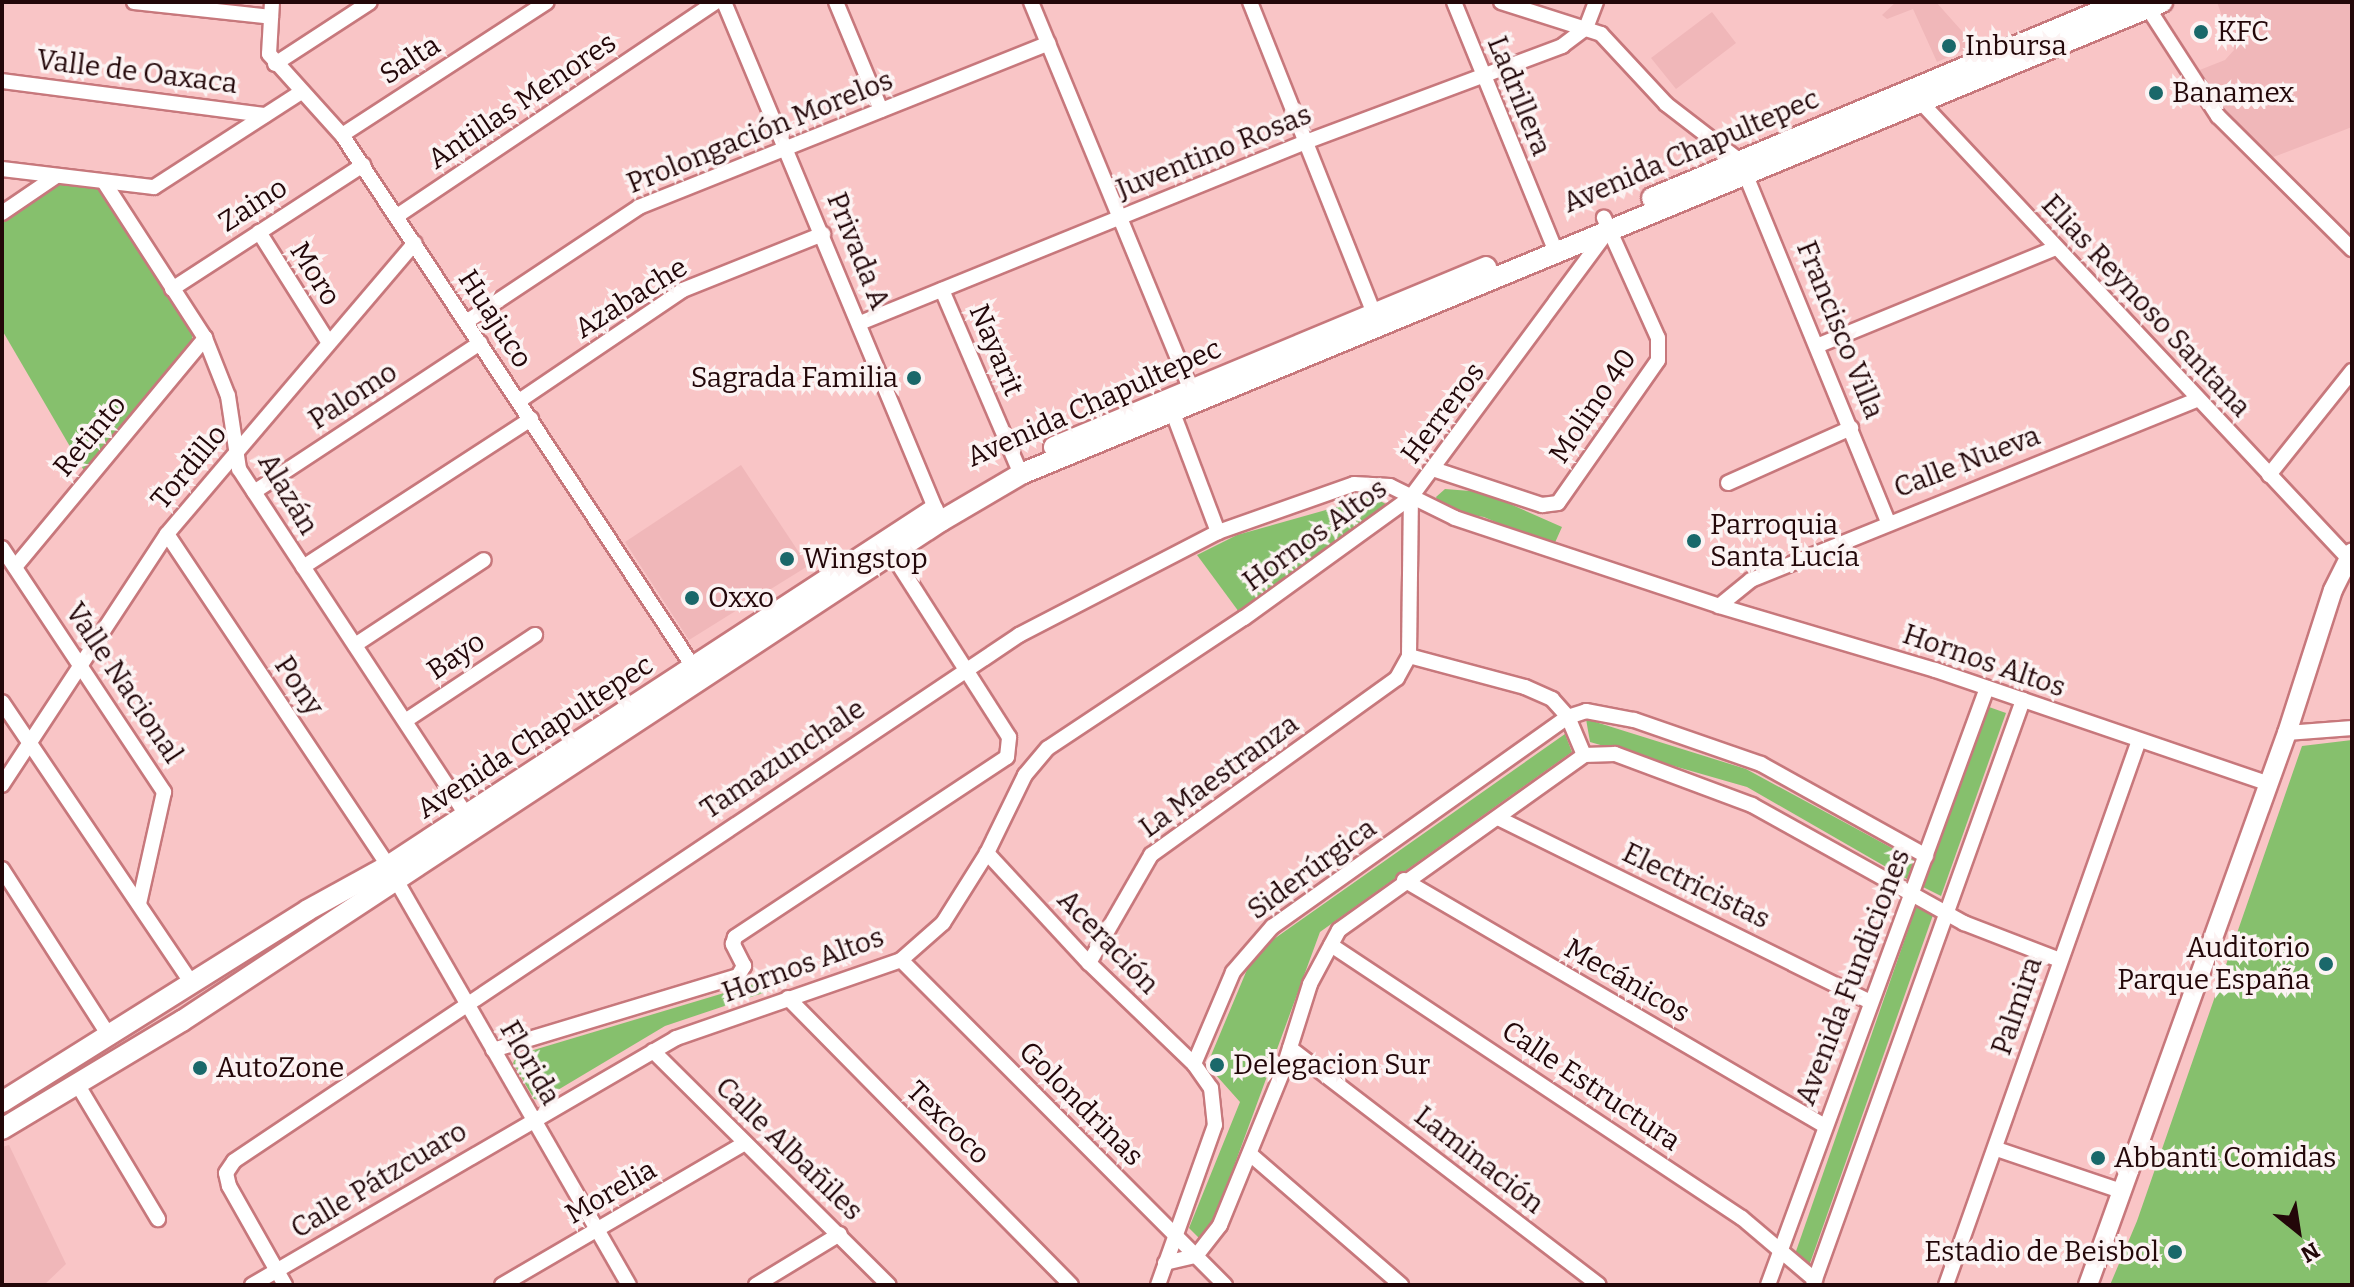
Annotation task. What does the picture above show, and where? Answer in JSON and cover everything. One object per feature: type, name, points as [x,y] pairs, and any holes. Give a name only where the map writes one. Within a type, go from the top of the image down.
[{"type":"main road","name":"Avenida Chapultepec","points":[[393,873],[938,515],[1018,469],[1744,167],[1914,95],[2013,45],[2122,2]]},
{"type":"main road","points":[[1914,95],[1973,80],[2153,4]]},
{"type":"main road","points":[[1973,80],[1979,67],[2013,45]]},
{"type":"main road","points":[[2,1102],[44,1079],[308,910],[393,873]]},
{"type":"main road","points":[[2,1129],[70,1092],[393,873]]},
{"type":"main road","points":[[70,1092],[80,1068],[110,1037]]},
{"type":"main road","points":[[44,1079],[70,1092]]},
{"type":"street","points":[[134,2],[272,9],[267,47],[275,64],[370,2]]},
{"type":"street","name":"Salta","points":[[342,135],[547,2]]},
{"type":"street","name":"Antillas Menores","points":[[397,216],[716,2]]},
{"type":"street","name":"Privada A","points":[[724,2],[938,515]]},
{"type":"street","points":[[836,2],[881,110]]},
{"type":"street","points":[[1031,2],[1194,397]]},
{"type":"street","points":[[1250,2],[1303,143],[1377,320]]},
{"type":"street","name":"Ladrillera","points":[[1454,2],[1553,247]]},
{"type":"street","points":[[1501,2],[1586,28],[1606,39],[1666,104],[1744,167]]},
{"type":"street","points":[[1586,28],[1596,2]]},
{"type":"street","points":[[2153,4],[2218,116],[2352,249]]},
{"type":"street","name":"Juventino Rosas","points":[[860,323],[1303,143],[1562,46],[1586,28]]},
{"type":"street","name":"Prolongación Morelos","points":[[466,322],[639,207],[1048,43]]},
{"type":"street","name":"Huajuco","points":[[275,64],[342,135],[363,165],[698,673]]},
{"type":"street","name":"Valle de Oaxaca","points":[[2,81],[265,115]]},
{"type":"street","points":[[2,169],[141,188],[162,184],[300,93]]},
{"type":"street","name":"Elias Reynoso Santana","points":[[1914,95],[2269,475],[2350,555]]},
{"type":"street","name":"Zaino","points":[[172,289],[363,165]]},
{"type":"street","name":"Francisco Villa","points":[[1744,167],[1819,345],[1888,521]]},
{"type":"street","points":[[2,213],[55,177]]},
{"type":"street","name":"Alazán","points":[[104,182],[205,338],[228,396],[234,452],[254,492],[471,823]]},
{"type":"street","name":"Herreros","points":[[1409,656],[1411,497],[1436,470],[1607,224]]},
{"type":"street","name":"Molino 40","points":[[1436,470],[1542,505],[1551,506],[1563,498],[1660,351],[1607,224]]},
{"type":"street","name":"Moro","points":[[259,232],[329,343]]},
{"type":"street","name":"Azabache","points":[[519,401],[683,290],[823,234]]},
{"type":"street","name":"Tordillo","points":[[30,744],[167,534],[415,243]]},
{"type":"street","points":[[1819,345],[2056,248]]},
{"type":"street","name":"Nayarit","points":[[942,290],[1018,469]]},
{"type":"street","name":"Retinto","points":[[15,567],[205,338]]},
{"type":"street","name":"Palomo","points":[[254,492],[480,343]]},
{"type":"street","points":[[2269,475],[2352,371]]},
{"type":"street","name":"Calle Nueva","points":[[1719,606],[1751,580],[1888,521],[2198,399]]},
{"type":"street","points":[[1170,406],[1218,532]]},
{"type":"street","points":[[303,567],[531,419]]},
{"type":"street","points":[[1728,483],[1851,428]]},
{"type":"street","name":"Tamazunchale","points":[[277,1271],[226,1173],[234,1161],[968,668],[1110,584],[1218,532],[1354,484],[1380,483],[1411,497]]},
{"type":"street","name":"Hornos Altos","points":[[533,1119],[653,1051],[788,998],[901,960],[943,923],[987,853],[1025,775],[1048,748],[1244,618],[1411,497],[1455,518],[1719,606],[1987,688],[2138,743],[2269,784]]},
{"type":"street","name":"Pony","points":[[167,534],[393,873]]},
{"type":"street","name":"Valle Nacional","points":[[2,548],[165,796],[139,904]]},
{"type":"street","points":[[887,548],[968,668]]},
{"type":"street","points":[[2088,1285],[2350,555]]},
{"type":"street","points":[[355,645],[484,560]]},
{"type":"street","name":"Bayo","points":[[405,721],[535,635]]},
{"type":"street","points":[[1409,656],[1525,687],[1552,699],[1568,717],[1584,755]]},
{"type":"street","name":"La Maestranza","points":[[1089,963],[1151,855],[1381,692],[1409,656]]},
{"type":"street","name":"Hornos Altos","points":[[493,1050],[738,976],[744,966],[733,944],[735,937],[1010,751],[1009,737],[968,668]]},
{"type":"street","name":"Avenida Fundiciones","points":[[1768,1285],[1987,688]]},
{"type":"street","points":[[1814,1282],[2023,700]]},
{"type":"street","points":[[2,702],[193,985]]},
{"type":"street","points":[[1568,717],[1586,711],[1634,720],[1724,749],[1809,788],[1926,856]]},
{"type":"street","name":"Siderúrgica","points":[[1194,1064],[1233,972],[1250,947],[1568,717]]},
{"type":"street","points":[[2287,733],[2352,728]]},
{"type":"street","name":"Palmira","points":[[1946,1285],[1997,1149],[2060,960],[2138,743]]},
{"type":"street","points":[[2,785],[30,744]]},
{"type":"street","points":[[1165,1263],[1196,1256],[1220,1225],[1290,1048],[1310,984],[1331,945],[1351,918],[1584,755],[1615,754],[1752,805],[1913,891],[1947,913],[2060,960]]},
{"type":"street","name":"Electricistas","points":[[1498,818],[1871,1002]]},
{"type":"street","name":"Aceración","points":[[987,853],[1089,963],[1194,1064]]},
{"type":"street","points":[[2,869],[110,1037]]},
{"type":"street","name":"Florida","points":[[393,873],[629,1285]]},
{"type":"street","name":"Mecánicos","points":[[1404,880],[1825,1126]]},
{"type":"street","name":"Calle Estructura","points":[[1331,945],[1742,1218],[1814,1282]]},
{"type":"street","name":"Golondrinas","points":[[901,960],[1225,1285]]},
{"type":"street","name":"Texcoco","points":[[788,998],[1071,1285]]},
{"type":"street","name":"Laminación","points":[[1290,1048],[1599,1285]]},
{"type":"street","name":"Calle Albañiles","points":[[653,1051],[889,1285]]},
{"type":"street","points":[[1158,1285],[1217,1112],[1211,1088],[1194,1064]]},
{"type":"street","points":[[70,1092],[158,1219]]},
{"type":"street","name":"Calle Pátzcuaro","points":[[252,1285],[533,1119]]},
{"type":"street","name":"Morelia","points":[[502,1285],[745,1143]]},
{"type":"street","points":[[1997,1149],[2121,1191]]},
{"type":"street","points":[[1250,1154],[1401,1285]]},
{"type":"street","points":[[756,1285],[840,1234]]},
{"type":"street","points":[[277,1271],[285,1285]]},
{"type":"shaded area","points":[[1896,2],[1936,2],[1969,39],[1967,49],[1937,62],[1913,9],[1887,19],[1882,15]]},
{"type":"shaded area","points":[[2217,2],[2352,2],[2352,127],[2268,159],[2224,115],[2197,71],[2225,60],[2234,50]]},
{"type":"shaded area","points":[[1712,12],[1736,43],[1676,89],[1651,58]]},
{"type":"shaded area","points":[[741,465],[808,566],[689,640],[625,542]]},
{"type":"shaded area","points":[[9,1145],[66,1264],[44,1285],[2,1285],[2,1147]]},
{"type":"green space","points":[[67,180],[100,186],[193,334],[191,344],[86,474],[2,330],[2,218]]},
{"type":"green space","points":[[1445,489],[1483,492],[1562,527],[1553,547],[1484,517],[1442,510],[1436,497]]},
{"type":"green space","points":[[1372,497],[1388,505],[1378,520],[1239,612],[1197,555],[1237,535]]},
{"type":"green space","points":[[1989,707],[2006,713],[1941,896],[1921,886]]},
{"type":"green space","points":[[1586,719],[1746,769],[1914,860],[1907,879],[1747,787],[1590,742]]},
{"type":"green space","points":[[1565,734],[1572,752],[1320,932],[1208,1237],[1201,1240],[1189,1228],[1240,1102],[1207,1065],[1254,953]]},
{"type":"green space","points":[[2352,740],[2352,1285],[2110,1285],[2137,1221],[2302,746]]},
{"type":"green space","points":[[1916,907],[1933,915],[1809,1266],[1794,1257]]},
{"type":"green space","points":[[764,981],[769,991],[665,1026],[541,1100],[534,1099],[513,1063],[517,1055]]},
{"type":"place","name":"KFC","points":[[2201,32]]},
{"type":"place","name":"Inbursa","points":[[1949,46]]},
{"type":"place","name":"Banamex","points":[[2156,93]]},
{"type":"place","name":"Sagrada Familia","points":[[914,378]]},
{"type":"place","name":"Parroquia Santa Lucía","points":[[1694,541]]},
{"type":"place","name":"Wingstop","points":[[787,559]]},
{"type":"place","name":"Oxxo","points":[[692,598]]},
{"type":"place","name":"Auditorio Parque España","points":[[2326,964]]},
{"type":"place","name":"Delegacion Sur","points":[[1217,1065]]},
{"type":"place","name":"AutoZone","points":[[200,1068]]},
{"type":"place","name":"Abbanti Comidas","points":[[2098,1158]]},
{"type":"place","name":"Estadio de Beisbol","points":[[2175,1252]]}]
